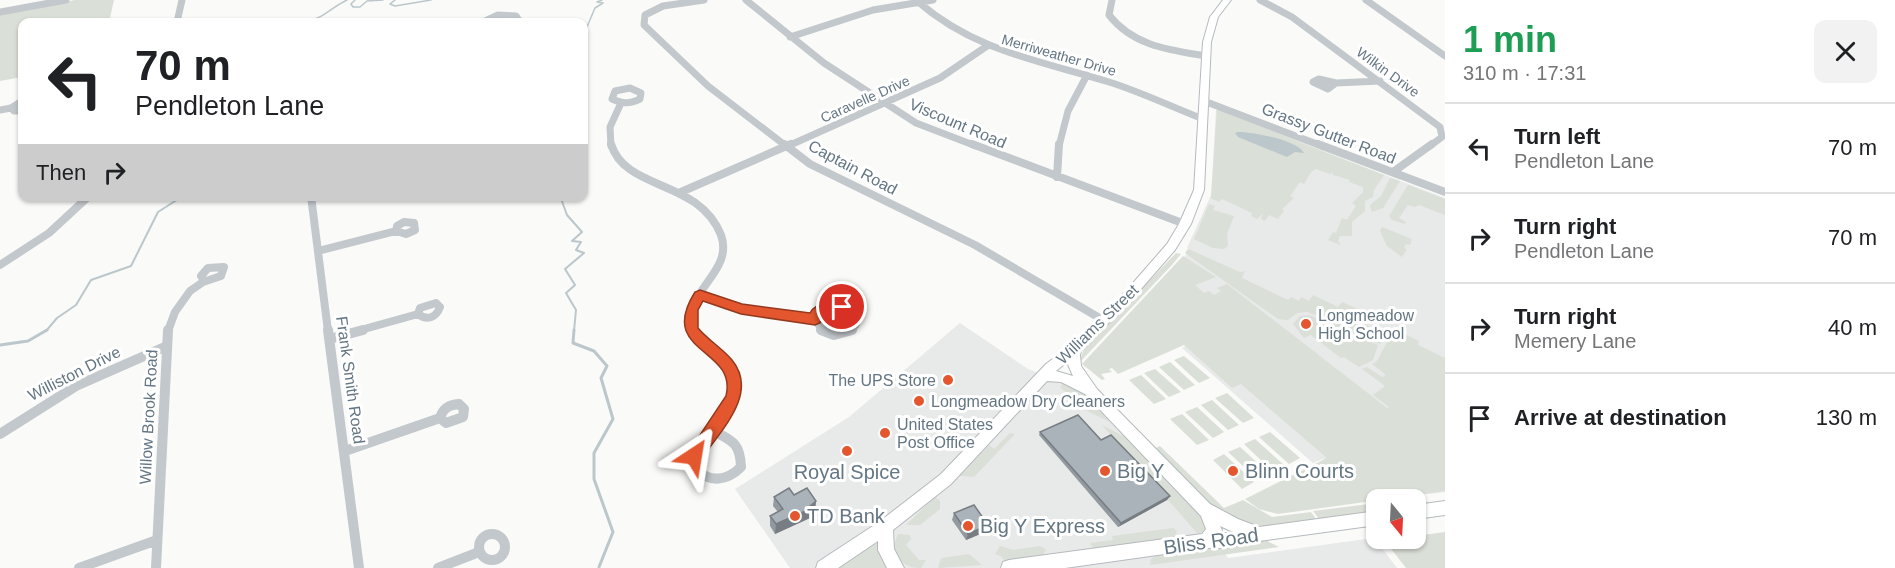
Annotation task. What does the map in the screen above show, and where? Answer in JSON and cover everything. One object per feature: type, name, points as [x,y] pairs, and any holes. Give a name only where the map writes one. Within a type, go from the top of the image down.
[{"type":"main road","name":"Williams Street","points":[[824,568],[885,527],[946,479],[1064,356],[1076,348],[1164,257],[1185,224],[1199,190],[1206,56],[1210,25],[1227,0]]},
{"type":"main road","points":[[1076,348],[1072,355],[1074,367],[1092,393],[1203,507],[1214,526],[1214,534],[1207,541]]},
{"type":"main road","points":[[1046,376],[1066,378],[1092,393]]},
{"type":"main road","points":[[1203,507],[1233,525],[1259,534]]},
{"type":"main road","points":[[1426,511],[1445,508]]},
{"type":"main road","name":"Bliss Road","points":[[1009,568],[1207,541],[1226,541],[1259,534],[1366,519]]},
{"type":"main road","points":[[885,527],[886,550],[896,568]]},
{"type":"street","points":[[0,12],[66,0]]},
{"type":"street","points":[[178,18],[182,0]]},
{"type":"street","name":"Captain Road","points":[[704,0],[654,10],[645,15],[644,25],[708,86],[786,147],[829,174],[967,241],[1103,320]]},
{"type":"street","name":"Viscount Road","points":[[746,0],[790,37],[886,104],[932,129],[1185,224]]},
{"type":"street","points":[[790,37],[873,10],[933,0]]},
{"type":"street","points":[[1112,0],[1109,15],[1126,32],[1162,47],[1206,56]]},
{"type":"street","name":"Wilkin Drive","points":[[1260,0],[1292,17],[1432,120],[1442,132],[1442,136],[1393,172]]},
{"type":"street","points":[[1366,0],[1445,56]]},
{"type":"street","name":"Merriweather Drive","points":[[917,1],[948,28],[987,46],[1133,90],[1203,119]]},
{"type":"street","points":[[490,18],[508,14],[518,18]]},
{"type":"street","name":"Caravelle Drive","points":[[681,192],[886,104],[940,78],[987,46]]},
{"type":"street","points":[[1057,177],[1062,125],[1071,101],[1087,75]]},
{"type":"street","points":[[1336,83],[1380,81]]},
{"type":"street","name":"Grassy Gutter Road","points":[[1204,101],[1445,192]]},
{"type":"street","points":[[621,103],[611,118],[608,130],[610,145],[616,155],[634,173],[681,192],[706,213],[723,242],[723,253],[719,265],[691,310],[691,329],[726,363],[736,386],[734,398],[711,429],[696,451],[695,467],[708,478],[727,478],[737,472],[742,456],[737,446],[711,429]]},
{"type":"street","points":[[0,110],[11,108],[18,104]]},
{"type":"street","points":[[11,108],[18,111]]},
{"type":"street","points":[[0,265],[49,233],[84,201]]},
{"type":"street","name":"Frank Smith Road","points":[[312,201],[359,568]]},
{"type":"street","points":[[318,251],[396,231]]},
{"type":"street","name":"Willow Brook Road","points":[[156,568],[168,327],[174,312],[204,280]]},
{"type":"street","points":[[700,295],[741,309],[815,319]]},
{"type":"street","points":[[330,339],[418,314]]},
{"type":"street","name":"Williston Drive","points":[[0,434],[76,386],[166,346]]},
{"type":"street","points":[[345,451],[440,418]]},
{"type":"street","points":[[79,568],[157,540]]},
{"type":"street","points":[[438,568],[479,552]]},
{"type":"shaded area","points":[[75,0],[114,0],[110,18],[18,18],[18,78],[0,81],[0,14]]},
{"type":"shaded area","points":[[1217,108],[1401,180],[1268,130],[1384,175],[1374,190],[1373,197],[1365,201],[1365,211],[1352,222],[1352,236],[1340,236],[1338,241],[1341,245],[1328,240],[1333,232],[1336,233],[1342,218],[1347,220],[1356,206],[1352,203],[1363,192],[1363,187],[1333,175],[1332,172],[1330,174],[1316,169],[1311,172],[1304,184],[1300,182],[1290,196],[1294,198],[1282,209],[1284,211],[1278,219],[1269,215],[1265,221],[1261,219],[1263,213],[1257,219],[1251,216],[1252,213],[1222,199],[1219,202],[1211,198]]},
{"type":"shaded area","name":"Longmeadow High School","points":[[1216,110],[1445,198],[1445,492],[1426,494],[1426,489],[1366,489],[1366,498],[1323,459],[1313,463],[1182,348],[1189,344],[1184,257],[1190,251],[1187,248],[1211,195]]},
{"type":"shaded area","points":[[1235,133],[1254,133],[1284,141],[1300,148],[1304,153],[1295,152],[1287,157],[1238,137]]},
{"type":"shaded area","points":[[1390,178],[1400,181],[1383,208],[1372,212],[1370,205],[1381,196]]},
{"type":"shaded area","points":[[1408,185],[1445,199],[1445,215],[1419,205],[1415,207],[1408,205],[1399,218],[1406,222],[1405,224],[1392,220],[1389,216]]},
{"type":"shaded area","points":[[1209,204],[1215,206],[1213,210],[1234,216],[1227,234],[1228,246],[1224,249],[1213,248],[1194,239]]},
{"type":"shaded area","points":[[1382,227],[1412,239],[1410,245],[1406,244],[1404,248],[1407,249],[1402,257],[1387,246],[1380,231]]},
{"type":"shaded area","points":[[1188,249],[1240,272],[1245,271],[1242,278],[1288,300],[1291,297],[1299,301],[1301,297],[1309,301],[1313,295],[1338,307],[1342,302],[1364,312],[1359,319],[1321,317],[1307,312],[1297,313],[1288,320],[1278,319],[1185,253]]},
{"type":"shaded area","points":[[1176,253],[1181,254],[1079,363],[1084,349]]},
{"type":"shaded area","points":[[1183,256],[1216,277],[1195,285],[1204,293],[1209,291],[1214,295],[1221,291],[1217,288],[1227,284],[1387,408],[1389,407],[1373,395],[1385,386],[1362,369],[1367,367],[1382,377],[1386,375],[1372,364],[1377,361],[1394,329],[1419,341],[1418,345],[1445,358],[1445,491],[1426,494],[1426,489],[1366,489],[1366,502],[1278,514],[1259,509],[1245,499],[1327,458],[1241,384],[1232,388],[1184,345],[1118,374],[1112,368],[1109,369],[1112,372],[1101,374],[1105,379],[1102,380],[1082,364]]},
{"type":"shaded area","points":[[1308,315],[1318,319],[1337,338],[1367,341],[1378,345],[1373,360],[1359,367],[1344,357],[1341,358],[1311,335],[1304,338],[1293,324],[1300,316]]},
{"type":"shaded area","points":[[1337,318],[1365,324],[1385,335],[1380,344],[1361,337],[1339,336],[1324,319]]},
{"type":"shaded area","points":[[960,323],[1028,369],[1076,386],[1199,513],[1228,558],[1366,539],[1366,549],[1383,549],[1397,568],[790,568],[735,489],[849,417]]},
{"type":"shaded area","points":[[1184,356],[1210,378],[1199,383],[1174,360]]},
{"type":"shaded area","points":[[1170,362],[1195,385],[1184,390],[1159,367]]},
{"type":"shaded area","points":[[1155,369],[1181,392],[1169,397],[1144,373]]},
{"type":"shaded area","points":[[1141,375],[1166,399],[1154,404],[1129,380]]},
{"type":"shaded area","points":[[1065,381],[1076,386],[1110,422],[1087,411],[1060,387]]},
{"type":"shaded area","name":"Blinn Courts","points":[[1227,393],[1254,418],[1243,423],[1215,398]]},
{"type":"shaded area","name":"Blinn Courts","points":[[1212,400],[1239,425],[1228,430],[1201,405]]},
{"type":"shaded area","name":"Blinn Courts","points":[[1197,407],[1224,432],[1213,438],[1185,412]]},
{"type":"shaded area","name":"Blinn Courts","points":[[1182,414],[1209,440],[1197,445],[1170,419]]},
{"type":"shaded area","points":[[1102,425],[1127,438],[1199,513],[1206,528],[1204,532],[1197,533]]},
{"type":"shaded area","name":"Blinn Courts","points":[[1270,432],[1300,458],[1289,464],[1259,437]]},
{"type":"shaded area","points":[[1010,433],[1015,434],[974,477],[960,476],[989,445],[994,449]]},
{"type":"shaded area","name":"Blinn Courts","points":[[1255,439],[1285,466],[1273,472],[1244,444]]},
{"type":"shaded area","points":[[1160,446],[1224,508],[1243,500],[1272,517],[1311,512],[1316,519],[1257,528],[1242,523],[1214,507],[1201,496],[1156,448]]},
{"type":"shaded area","name":"Blinn Courts","points":[[1240,447],[1270,474],[1258,480],[1228,452]]},
{"type":"shaded area","name":"Blinn Courts","points":[[1224,454],[1254,482],[1242,489],[1213,460]]},
{"type":"shaded area","points":[[935,497],[940,501],[940,509],[920,525],[906,525]]},
{"type":"shaded area","points":[[1366,504],[1366,513],[1319,519],[1313,511]]},
{"type":"shaded area","points":[[1173,528],[1177,531],[1174,539],[1094,550],[1090,543],[1113,540],[1112,536]]},
{"type":"shaded area","points":[[1445,532],[1445,568],[1406,568],[1391,549],[1426,549],[1426,535]]},
{"type":"shaded area","points":[[898,534],[910,535],[911,539],[906,545],[919,560],[926,560],[921,568],[911,567],[900,559],[894,545]]},
{"type":"shaded area","points":[[1265,540],[1279,547],[1150,565],[1151,559],[1157,555]]},
{"type":"shaded area","points":[[876,543],[890,568],[837,568]]},
{"type":"shaded area","points":[[1000,546],[1013,550],[1040,546],[1046,550],[1041,557],[1005,562],[1001,556],[995,554]]},
{"type":"shaded area","points":[[969,554],[982,565],[938,568],[941,558]]},
{"type":"building","name":"Big Y","points":[[1078,415],[1101,440],[1111,435],[1170,496],[1121,523],[1040,432]]},
{"type":"building","points":[[789,488],[794,495],[807,488],[816,501],[810,506],[812,508],[776,524],[770,516],[783,509],[774,497]]},
{"type":"building","points":[[974,505],[988,525],[968,534],[954,513]]},
{"type":"waterway","points":[[316,18],[347,0]]},
{"type":"waterway","points":[[355,0],[351,4],[353,7],[360,7],[367,1],[383,0]]},
{"type":"waterway","points":[[395,0],[390,4],[395,6],[431,0]]},
{"type":"waterway","points":[[588,25],[595,8],[603,3],[597,2],[602,0]]},
{"type":"waterway","points":[[47,330],[57,318],[76,305],[91,280],[131,266],[158,212],[175,201]]},
{"type":"waterway","points":[[562,201],[567,215],[582,232],[572,241],[581,242],[576,250],[584,253],[565,269],[575,285],[566,293],[576,310],[574,331]]},
{"type":"waterway","points":[[0,345],[28,341],[47,330]]},
{"type":"waterway","points":[[574,330],[573,343],[594,351],[607,366],[601,378],[613,419],[594,453],[594,479],[613,532],[599,567]]},
{"type":"place","name":"Longmeadow High School","points":[[1306,324]]},
{"type":"place","name":"The UPS Store","points":[[948,380]]},
{"type":"place","name":"Longmeadow Dry Cleaners","points":[[919,401]]},
{"type":"place","name":"United States Post Office","points":[[885,433]]},
{"type":"place","name":"Royal Spice","points":[[847,451]]},
{"type":"place","name":"Big Y","points":[[1105,471]]},
{"type":"place","name":"Blinn Courts","points":[[1233,471]]},
{"type":"place","name":"TD Bank","points":[[795,516]]},
{"type":"place","name":"Big Y Express","points":[[968,526]]},
{"type":"route","points":[[694,456],[734,398],[736,391],[735,379],[726,363],[691,329],[689,316],[700,295],[741,309],[815,319],[817,313],[823,308],[842,307]]}]
